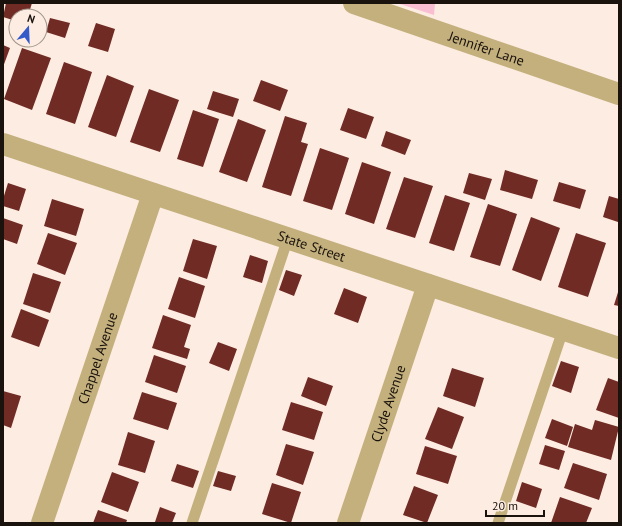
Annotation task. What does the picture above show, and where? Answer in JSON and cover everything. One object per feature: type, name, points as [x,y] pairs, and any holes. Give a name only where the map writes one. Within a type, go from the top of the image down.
[{"type":"street","name":"Jennifer Lane","points":[[354,3],[619,94]]},
{"type":"street","name":"State Street","points":[[4,150],[153,194],[619,348]]},
{"type":"street","name":"Chappel Avenue","points":[[42,523],[153,194]]},
{"type":"street","name":"Clyde Avenue","points":[[348,523],[428,285]]},
{"type":"lane","points":[[192,523],[288,238]]},
{"type":"lane","points":[[498,523],[563,330]]},
{"type":"shaded area","points":[[397,3],[435,3],[434,15]]},
{"type":"building","points":[[6,3],[32,3],[30,8],[8,8],[8,19],[3,17]]},
{"type":"building","points":[[50,18],[70,23],[65,38],[48,33]]},
{"type":"building","points":[[96,23],[115,29],[108,52],[88,46]]},
{"type":"building","points":[[3,45],[10,48],[3,67]]},
{"type":"building","points":[[22,48],[51,58],[32,110],[4,99]]},
{"type":"building","points":[[64,62],[92,72],[75,124],[46,114]]},
{"type":"building","points":[[107,75],[134,86],[116,137],[88,127]]},
{"type":"building","points":[[261,80],[288,90],[280,111],[253,101]]},
{"type":"building","points":[[149,89],[179,100],[160,152],[130,142]]},
{"type":"building","points":[[213,91],[239,99],[233,117],[207,109]]},
{"type":"building","points":[[348,108],[374,117],[366,139],[340,130]]},
{"type":"building","points":[[193,110],[219,119],[203,167],[177,159]]},
{"type":"building","points":[[285,116],[307,123],[301,142],[308,144],[291,196],[262,187]]},
{"type":"building","points":[[238,119],[266,130],[247,182],[219,172]]},
{"type":"building","points":[[386,131],[411,140],[405,155],[381,146]]},
{"type":"building","points":[[320,148],[349,158],[332,210],[303,201]]},
{"type":"building","points":[[362,162],[391,172],[374,224],[345,214]]},
{"type":"building","points":[[505,170],[538,180],[532,199],[500,190]]},
{"type":"building","points":[[469,173],[492,179],[485,200],[463,193]]},
{"type":"building","points":[[404,177],[433,186],[415,238],[386,229]]},
{"type":"building","points":[[559,182],[586,190],[580,209],[553,201]]},
{"type":"building","points":[[8,183],[26,189],[19,211],[3,206],[3,199]]},
{"type":"building","points":[[445,195],[470,203],[454,251],[429,243]]},
{"type":"building","points":[[609,196],[619,199],[618,222],[603,217]]},
{"type":"building","points":[[52,199],[84,209],[76,236],[44,226]]},
{"type":"building","points":[[488,204],[517,214],[500,266],[470,257]]},
{"type":"building","points":[[531,217],[560,228],[541,281],[512,270]]},
{"type":"building","points":[[3,218],[23,225],[17,244],[3,239]]},
{"type":"building","points":[[48,233],[77,243],[65,275],[37,264]]},
{"type":"building","points":[[576,233],[606,243],[588,297],[558,287]]},
{"type":"building","points":[[193,239],[217,246],[207,279],[183,271]]},
{"type":"building","points":[[250,255],[268,261],[262,283],[243,277]]},
{"type":"building","points":[[286,270],[302,275],[294,296],[279,290]]},
{"type":"building","points":[[33,273],[61,282],[50,313],[23,304]]},
{"type":"building","points":[[179,277],[205,286],[195,318],[168,309]]},
{"type":"building","points":[[344,288],[367,297],[358,323],[334,314]]},
{"type":"building","points":[[619,289],[619,306],[614,305]]},
{"type":"building","points":[[21,309],[49,320],[39,347],[11,337]]},
{"type":"building","points":[[163,315],[191,325],[184,347],[190,349],[187,359],[152,348]]},
{"type":"building","points":[[218,342],[237,349],[229,371],[209,363]]},
{"type":"building","points":[[154,355],[186,366],[177,393],[145,382]]},
{"type":"building","points":[[561,361],[579,367],[571,393],[552,386]]},
{"type":"building","points":[[452,368],[484,378],[475,407],[443,396]]},
{"type":"building","points":[[308,377],[333,386],[326,406],[301,396]]},
{"type":"building","points":[[608,378],[619,382],[619,418],[596,410]]},
{"type":"building","points":[[3,391],[21,396],[11,428],[3,425]]},
{"type":"building","points":[[142,392],[177,403],[168,430],[133,419]]},
{"type":"building","points":[[291,402],[323,412],[314,440],[282,430]]},
{"type":"building","points":[[438,407],[464,417],[452,449],[425,439]]},
{"type":"building","points":[[552,419],[573,427],[567,446],[545,438]]},
{"type":"building","points":[[595,420],[619,427],[611,460],[568,447],[575,424],[592,430]]},
{"type":"building","points":[[128,432],[155,441],[145,473],[118,465]]},
{"type":"building","points":[[286,444],[314,452],[303,485],[276,475]]},
{"type":"building","points":[[545,445],[565,451],[559,470],[539,464]]},
{"type":"building","points":[[425,446],[457,456],[448,484],[416,474]]},
{"type":"building","points":[[573,463],[607,474],[599,500],[564,488]]},
{"type":"building","points":[[177,464],[199,471],[193,488],[171,481]]},
{"type":"building","points":[[218,471],[236,476],[231,491],[213,486]]},
{"type":"building","points":[[112,472],[139,482],[128,512],[101,502]]},
{"type":"building","points":[[522,482],[542,489],[536,508],[516,501]]},
{"type":"building","points":[[272,483],[301,492],[291,523],[262,514]]},
{"type":"building","points":[[414,486],[438,495],[427,523],[403,515]]},
{"type":"building","points":[[560,497],[592,508],[586,523],[551,523]]},
{"type":"building","points":[[160,507],[176,513],[172,523],[155,522]]},
{"type":"building","points":[[98,510],[127,520],[126,523],[93,523]]}]
